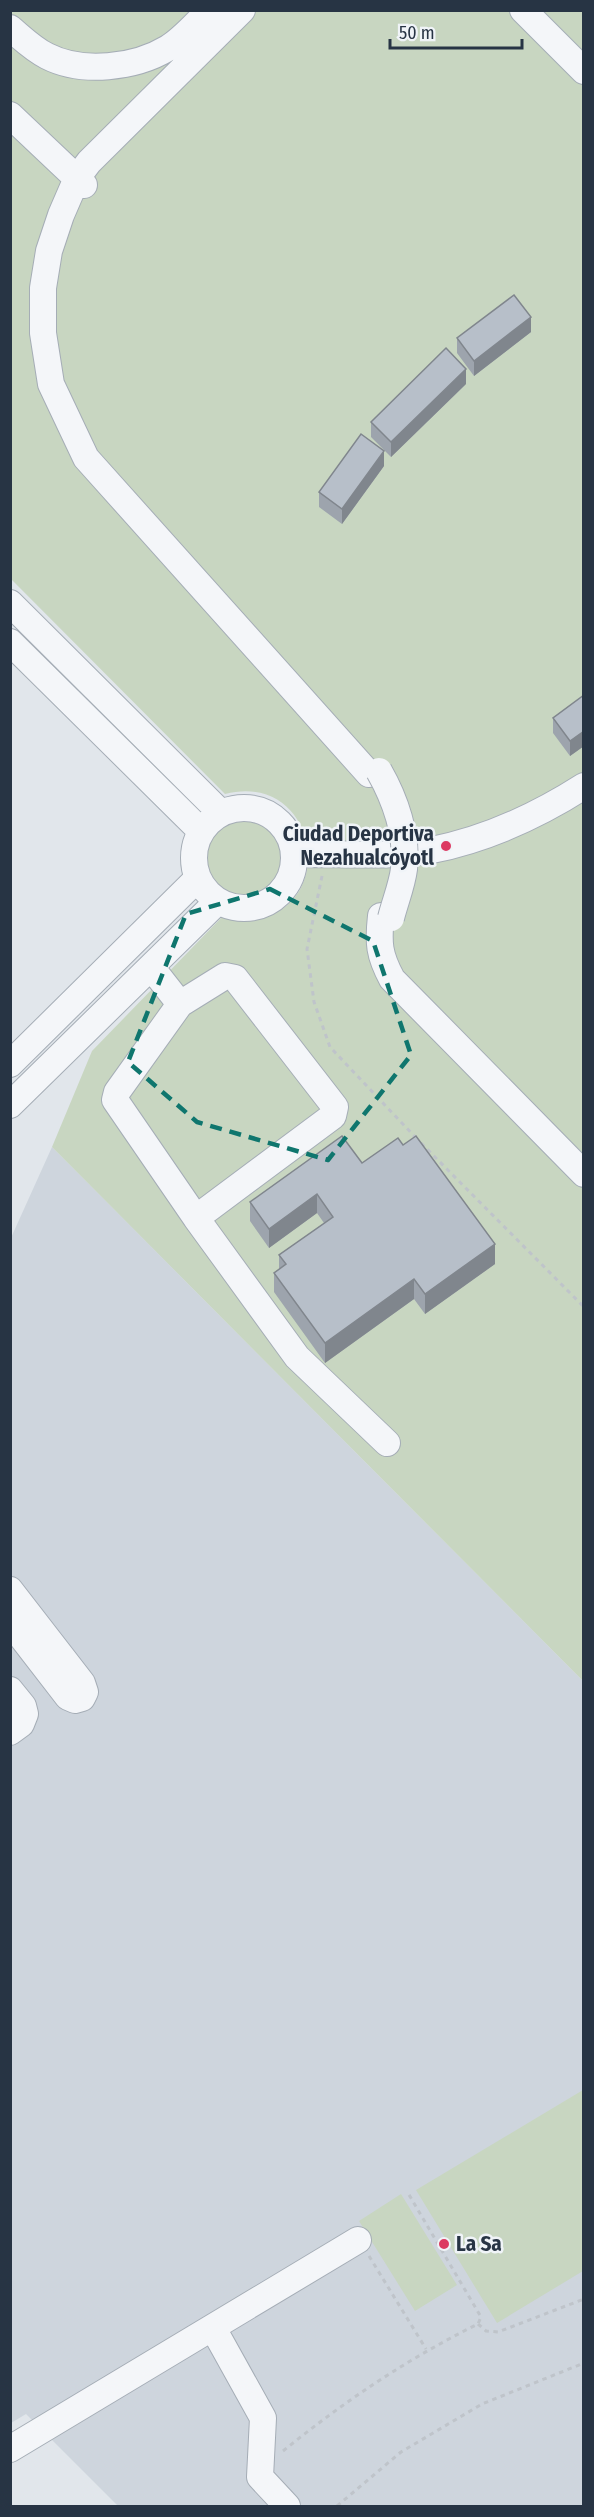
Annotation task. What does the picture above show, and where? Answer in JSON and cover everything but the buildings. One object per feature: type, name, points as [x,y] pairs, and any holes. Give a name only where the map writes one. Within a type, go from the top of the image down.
[{"type":"street","points":[[10,28],[27,43],[48,56],[73,64],[100,66],[139,61],[169,48],[210,10]]},
{"type":"street","points":[[242,10],[89,162],[80,181],[58,253],[52,289],[53,333],[61,377],[69,400],[96,451],[392,794],[403,836],[404,868],[378,942],[382,961],[392,979],[584,1174]]},
{"type":"street","points":[[80,181],[97,167],[256,10]]},
{"type":"street","points":[[523,10],[584,71]]},
{"type":"street","points":[[539,10],[584,57]]},
{"type":"street","points":[[10,115],[80,181]]},
{"type":"street","points":[[10,603],[221,813]]},
{"type":"street","points":[[10,642],[201,831]]},
{"type":"street","points":[[295,854],[399,853],[431,850],[462,843],[505,830],[547,809],[584,786]]},
{"type":"street","points":[[240,807],[256,809],[270,815],[282,825],[291,838],[295,854],[294,869],[287,884],[271,900],[249,908],[233,907],[218,901],[198,878],[194,854],[201,831],[211,819],[221,813],[240,807]]},
{"type":"street","points":[[10,1064],[198,878]]},
{"type":"street","points":[[10,1105],[218,901]]},
{"type":"street","points":[[386,917],[389,944],[398,974],[584,1161]]},
{"type":"street","points":[[151,967],[180,1004]]},
{"type":"street","points":[[196,1218],[333,1116],[335,1107],[235,978],[225,976],[180,1004],[117,1092],[115,1100],[196,1218],[297,1357],[387,1443]]},
{"type":"street","points":[[10,1590],[78,1694],[10,1623]]},
{"type":"street","points":[[10,1690],[25,1714],[21,1724],[10,1732]]},
{"type":"street","points":[[10,2449],[358,2240]]},
{"type":"street","points":[[213,2328],[263,2418],[260,2477],[287,2506]]},
{"type":"path","points":[[327,853],[307,949],[314,1002],[330,1047],[415,1137],[584,1307]]},
{"type":"path","points":[[259,2471],[362,2390],[426,2349],[478,2324],[482,2317],[408,2193]]},
{"type":"path","points":[[358,2240],[426,2349]]},
{"type":"path","points":[[478,2324],[486,2331],[498,2332],[584,2299]]},
{"type":"path","points":[[337,2506],[401,2452],[482,2404],[584,2363]]},
{"type":"highlighted area","points":[[270,889],[373,941],[411,1055],[328,1160],[197,1122],[128,1062],[186,914]]},
{"type":"shaded area","points":[[52,1147],[583,1681],[583,2506],[118,2506],[26,2414],[11,2423],[10,1240]]},
{"type":"green space","name":"Ciudad Deportiva Nezahualcóyotl","points":[[10,11],[583,11],[583,1681],[52,1147],[92,1051],[222,917],[261,918],[288,904],[304,882],[308,855],[302,828],[285,806],[260,793],[225,794],[11,579]]},
{"type":"green space","points":[[244,819],[259,822],[271,830],[279,842],[282,857],[279,872],[271,884],[259,892],[244,895],[229,892],[217,884],[209,872],[206,857],[209,842],[217,830],[229,822]]},
{"type":"green space","points":[[583,2090],[583,2271],[497,2323],[416,2190]]},
{"type":"green space","points":[[401,2194],[457,2285],[415,2311],[359,2221]]},
{"type":"place","name":"Ciudad Deportiva Nezahualcóyotl","points":[[446,846]]},
{"type":"place","name":"La Sa","points":[[444,2244]]}]
